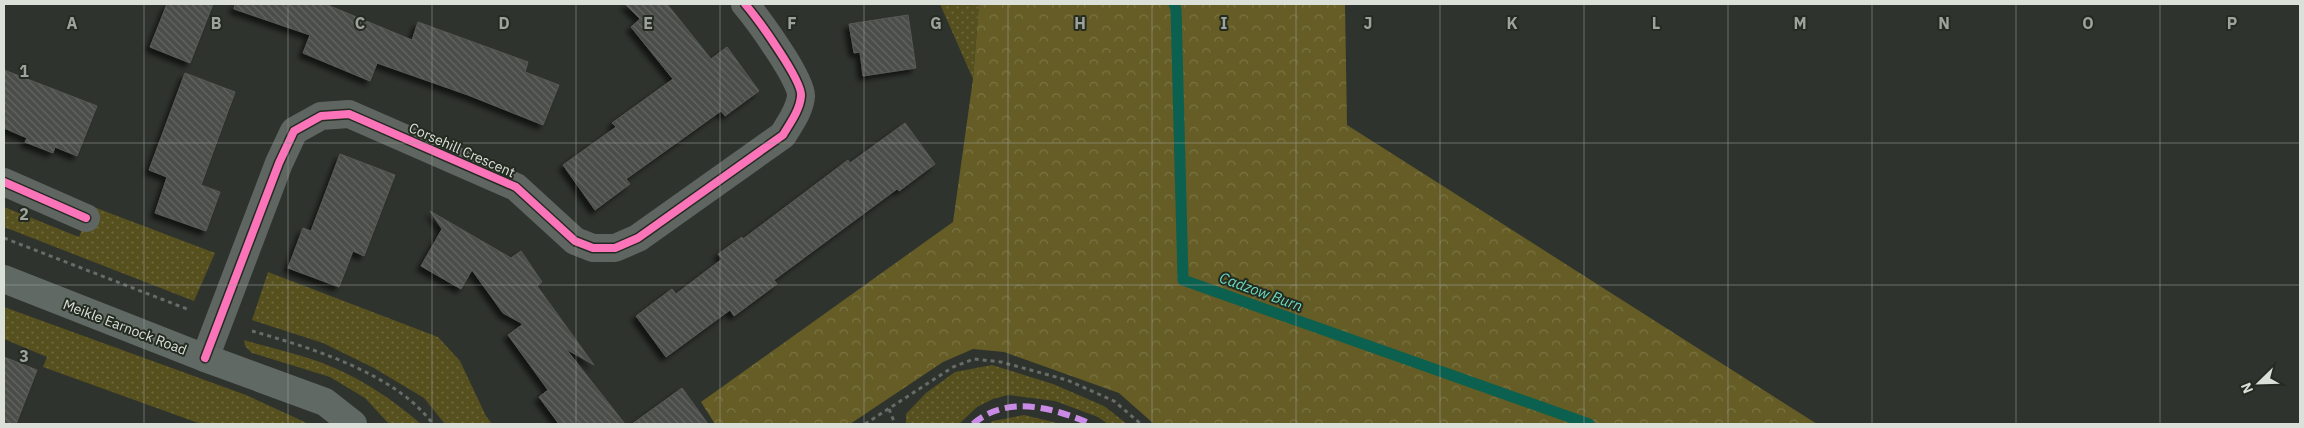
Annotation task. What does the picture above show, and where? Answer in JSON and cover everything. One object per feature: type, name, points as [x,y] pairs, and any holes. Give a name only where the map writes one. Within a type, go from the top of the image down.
[{"type":"street","name":"Corsehill Crescent","points":[[205,358],[276,172],[294,131],[321,116],[349,114],[516,187],[575,241],[592,248],[614,248],[638,238],[783,135],[795,115],[802,95],[794,75],[745,4]]},
{"type":"street","points":[[4,182],[86,218]]},
{"type":"street","name":"Meikle Earnock Road","points":[[4,279],[205,358],[325,402],[354,424]]},
{"type":"path","points":[[865,424],[953,367],[974,359],[1001,362],[1067,380],[1114,401],[1141,424]]},
{"type":"path","points":[[889,410],[895,424]]},
{"type":"shaded area","points":[[940,4],[979,4],[973,79]]},
{"type":"shaded area","points":[[91,206],[215,253],[194,301],[4,227],[4,207],[79,237]]},
{"type":"shaded area","points":[[268,272],[438,337],[460,361],[486,416],[492,424],[445,424],[424,398],[374,368],[323,343],[252,320]]},
{"type":"shaded area","points":[[4,307],[246,395],[309,424],[201,424],[43,367],[47,357],[4,339]]},
{"type":"shaded area","points":[[244,340],[329,365],[384,395],[421,424],[389,424],[365,398],[330,377],[252,353],[245,346]]},
{"type":"shaded area","points":[[992,365],[1053,384],[1104,406],[1127,424],[1108,424],[1098,417],[1055,401],[1008,395],[993,399],[977,407],[959,424],[906,424],[906,414],[926,393],[955,372]]},
{"type":"shaded area","points":[[1024,415],[1061,424],[989,424],[993,421]]},
{"type":"green space","points":[[979,4],[1345,4],[1347,125],[1817,424],[1154,424],[1119,393],[1004,352],[973,349],[943,362],[850,424],[715,424],[701,402],[953,222],[973,79]]},
{"type":"building","points":[[167,4],[213,4],[190,63],[150,47]]},
{"type":"building","points":[[235,4],[325,4],[412,40],[418,22],[528,62],[525,72],[559,85],[543,125],[468,95],[377,63],[370,81],[303,53],[310,35],[234,9]]},
{"type":"building","points":[[625,4],[667,4],[711,59],[727,47],[759,91],[725,116],[721,111],[626,179],[630,184],[595,210],[563,165],[616,127],[612,123],[673,79],[631,27],[640,19]]},
{"type":"building","points":[[908,15],[916,68],[863,76],[860,52],[854,53],[849,24]]},
{"type":"building","points":[[4,70],[97,106],[77,156],[55,147],[53,153],[25,142],[27,138],[4,128]]},
{"type":"building","points":[[185,73],[235,92],[201,185],[220,192],[206,231],[155,213],[167,177],[149,170]]},
{"type":"building","points":[[905,123],[935,164],[899,191],[897,189],[774,280],[777,284],[734,316],[730,310],[666,357],[636,316],[672,289],[676,294],[722,259],[718,254],[742,237],[743,239],[848,160],[850,163]]},
{"type":"building","points":[[340,154],[395,175],[364,256],[353,251],[339,287],[288,268],[303,228],[311,231]]},
{"type":"building","points":[[430,211],[511,258],[521,251],[542,282],[537,286],[594,365],[566,349],[625,424],[559,424],[539,397],[548,390],[508,335],[523,324],[503,313],[472,270],[461,289],[421,266],[442,229]]},
{"type":"building","points":[[4,357],[37,370],[16,424],[4,424]]},
{"type":"building","points":[[682,388],[708,424],[632,424]]},
{"type":"waterway","name":"Cadzow Burn","points":[[1174,4],[1176,9],[1183,280],[1589,424]]},
{"type":"marked path","points":[[973,424],[986,415],[1001,409],[1016,407],[1046,409],[1091,424]]},
{"type":"cycle path","points":[[205,358],[279,163],[294,131],[321,116],[349,114],[516,187],[575,241],[593,248],[615,248],[638,238],[783,135],[794,116],[799,106],[800,88],[778,50],[745,4]]},
{"type":"cycle path","points":[[4,182],[86,218]]}]
